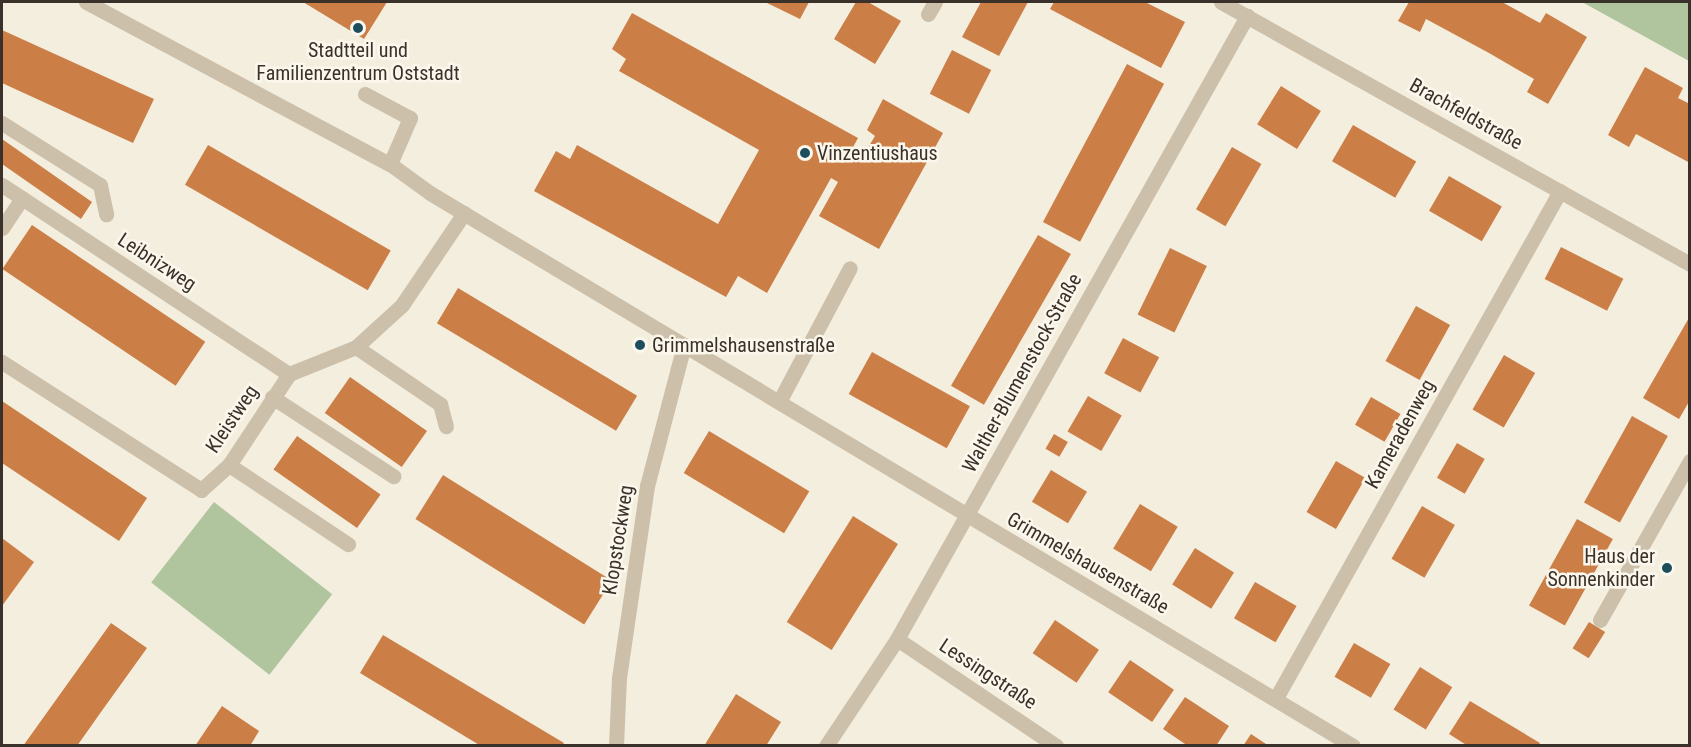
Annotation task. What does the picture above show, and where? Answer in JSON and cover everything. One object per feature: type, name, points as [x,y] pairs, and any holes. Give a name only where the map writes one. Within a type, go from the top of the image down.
[{"type":"street","name":"Grimmelshausenstraße","points":[[86,2],[390,164],[464,213],[780,400],[966,516],[1276,698],[1353,746]]},
{"type":"street","name":"Brachfeldstraße","points":[[1221,2],[1689,264]]},
{"type":"street","name":"Walther-Blumenstock-Straße","points":[[826,746],[897,639],[1247,16]]},
{"type":"street","points":[[365,94],[410,118],[390,164]]},
{"type":"street","points":[[2,123],[100,185],[106,214]]},
{"type":"street","name":"Leibnizweg","points":[[2,185],[289,374]]},
{"type":"street","name":"Kameradenweg","points":[[1276,698],[1560,191]]},
{"type":"street","points":[[2,228],[21,198]]},
{"type":"street","points":[[289,374],[357,347],[402,306],[464,213]]},
{"type":"street","points":[[780,400],[850,268]]},
{"type":"street","name":"Klopstockweg","points":[[616,746],[619,678],[647,486],[684,345]]},
{"type":"street","points":[[357,347],[440,404],[446,426]]},
{"type":"street","name":"Kleistweg","points":[[2,362],[201,490],[229,465],[289,374]]},
{"type":"street","points":[[272,397],[393,476]]},
{"type":"street","points":[[1600,620],[1689,464]]},
{"type":"street","points":[[229,465],[348,544]]},
{"type":"street","name":"Lessingstraße","points":[[897,639],[1040,740],[1056,746]]},
{"type":"green space","points":[[1582,2],[1689,2],[1689,61]]},
{"type":"green space","points":[[214,502],[332,594],[269,675],[151,582]]},
{"type":"building","name":"Stadtteil und Familienzentrum Oststadt","points":[[303,2],[387,2],[364,39]]},
{"type":"building","points":[[765,2],[809,2],[800,19]]},
{"type":"building","points":[[856,2],[868,2],[901,21],[875,64],[834,39]]},
{"type":"building","points":[[981,2],[1028,2],[999,56],[962,37]]},
{"type":"building","points":[[1054,2],[1145,2],[1185,22],[1161,68],[1050,9]]},
{"type":"building","points":[[1409,2],[1502,2],[1540,23],[1546,13],[1587,37],[1548,104],[1527,92],[1534,79],[1489,53],[1426,19],[1420,32],[1398,21]]},
{"type":"building","name":"Vinzentiushaus","points":[[632,13],[858,138],[852,149],[860,161],[875,136],[867,130],[883,99],[943,133],[879,249],[819,216],[838,182],[831,178],[767,293],[738,276],[726,297],[534,191],[556,151],[570,159],[577,145],[718,224],[759,150],[619,71],[626,59],[612,49]]},
{"type":"building","points":[[2,30],[154,99],[133,143],[2,83]]},
{"type":"building","points":[[952,50],[991,70],[969,114],[930,94]]},
{"type":"building","points":[[1127,64],[1164,84],[1080,242],[1043,222]]},
{"type":"building","points":[[1645,67],[1683,88],[1678,98],[1690,104],[1690,163],[1636,134],[1629,147],[1608,135]]},
{"type":"building","points":[[1281,86],[1321,111],[1297,149],[1257,124]]},
{"type":"building","points":[[1353,125],[1416,162],[1395,198],[1332,161]]},
{"type":"building","points":[[2,139],[92,202],[81,219],[2,164]]},
{"type":"building","points":[[208,145],[391,250],[368,290],[185,185]]},
{"type":"building","points":[[1232,147],[1261,164],[1225,226],[1196,209]]},
{"type":"building","points":[[1449,176],[1502,206],[1482,241],[1429,211]]},
{"type":"building","points":[[32,225],[205,342],[176,386],[2,269]]},
{"type":"building","points":[[1038,235],[1071,254],[984,405],[951,386]]},
{"type":"building","points":[[1561,247],[1623,279],[1607,311],[1545,279]]},
{"type":"building","points":[[1170,248],[1207,266],[1174,332],[1138,315]]},
{"type":"building","points":[[458,288],[637,396],[616,431],[437,323]]},
{"type":"building","points":[[1416,306],[1450,325],[1420,380],[1385,361]]},
{"type":"building","points":[[1690,316],[1690,400],[1679,419],[1643,398]]},
{"type":"building","points":[[1123,338],[1159,357],[1140,393],[1104,373]]},
{"type":"building","points":[[872,352],[970,406],[947,448],[849,394]]},
{"type":"building","points":[[1504,355],[1535,373],[1504,428],[1472,410]]},
{"type":"building","points":[[350,377],[427,431],[402,467],[325,413]]},
{"type":"building","points":[[1088,396],[1122,416],[1101,451],[1068,432]]},
{"type":"building","points":[[1371,397],[1400,414],[1384,442],[1355,425]]},
{"type":"building","points":[[2,401],[147,498],[119,541],[2,463]]},
{"type":"building","points":[[1632,416],[1668,436],[1620,522],[1584,503]]},
{"type":"building","points":[[709,431],[809,491],[784,533],[684,473]]},
{"type":"building","points":[[1054,434],[1068,442],[1059,457],[1046,449]]},
{"type":"building","points":[[297,436],[381,495],[357,528],[273,470]]},
{"type":"building","points":[[1457,443],[1485,459],[1465,494],[1437,478]]},
{"type":"building","points":[[1336,461],[1365,478],[1336,529],[1306,512]]},
{"type":"building","points":[[1051,470],[1087,492],[1068,523],[1032,502]]},
{"type":"building","points":[[443,475],[612,580],[584,625],[415,519]]},
{"type":"building","points":[[1140,504],[1178,527],[1151,571],[1113,549]]},
{"type":"building","points":[[1422,506],[1455,525],[1424,578],[1392,559]]},
{"type":"building","points":[[853,516],[898,544],[832,650],[787,622]]},
{"type":"building","points":[[1577,519],[1613,539],[1565,625],[1529,606]]},
{"type":"building","points":[[2,538],[34,562],[2,606]]},
{"type":"building","points":[[1195,548],[1234,572],[1211,609],[1172,584]]},
{"type":"building","points":[[1255,582],[1297,606],[1276,642],[1234,618]]},
{"type":"building","points":[[1055,620],[1099,650],[1077,683],[1033,653]]},
{"type":"building","points":[[1589,622],[1605,632],[1589,658],[1573,648]]},
{"type":"building","points":[[111,623],[147,648],[77,746],[23,746]]},
{"type":"building","points":[[383,635],[564,743],[562,746],[481,746],[360,673]]},
{"type":"building","points":[[1354,643],[1390,664],[1371,698],[1334,677]]},
{"type":"building","points":[[1130,660],[1174,690],[1152,722],[1108,692]]},
{"type":"building","points":[[1420,667],[1452,687],[1426,730],[1394,709]]},
{"type":"building","points":[[736,694],[781,722],[766,746],[704,746]]},
{"type":"building","points":[[1185,697],[1229,726],[1216,746],[1188,746],[1163,729]]},
{"type":"building","points":[[1470,701],[1540,743],[1538,746],[1468,746],[1449,734]]},
{"type":"building","points":[[222,706],[259,731],[250,746],[195,746]]},
{"type":"building","points":[[1251,734],[1269,746],[1243,746]]},
{"type":"place","name":"Stadtteil und Familienzentrum Oststadt","points":[[358,28]]},
{"type":"place","name":"Vinzentiushaus","points":[[805,153]]},
{"type":"place","name":"Grimmelshausenstraße","points":[[640,345]]},
{"type":"place","name":"Haus der Sonnenkinder","points":[[1667,568]]}]
